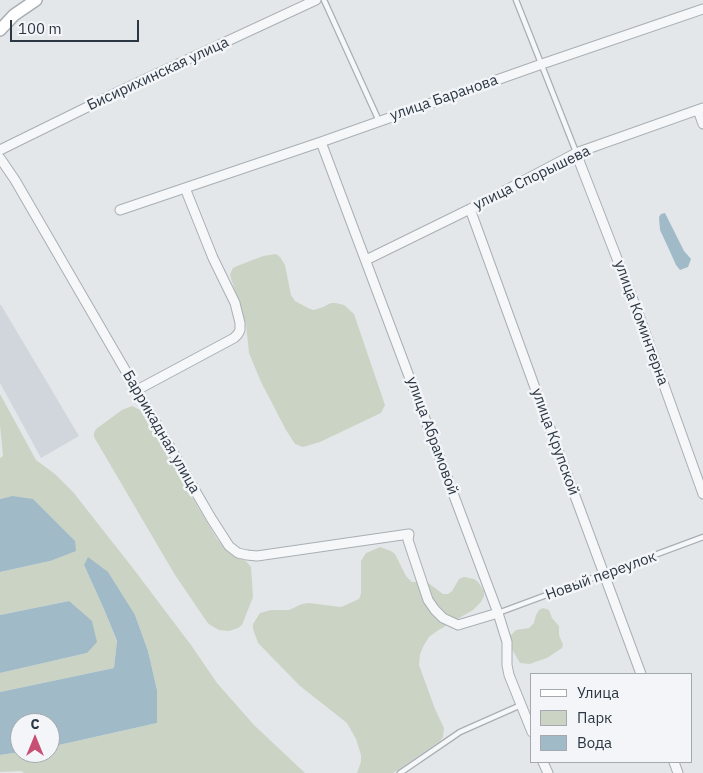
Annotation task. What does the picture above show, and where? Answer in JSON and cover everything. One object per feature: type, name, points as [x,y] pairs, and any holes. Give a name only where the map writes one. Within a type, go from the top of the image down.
[{"type":"street","points":[[0,30],[14,15],[36,0]]},
{"type":"street","name":"Бисирихинская улица","points":[[0,150],[122,90],[316,0]]},
{"type":"street","name":"улица Баранова","points":[[120,210],[703,9]]},
{"type":"street","points":[[700,109],[703,124]]},
{"type":"street","name":"улица Спорышева","points":[[366,260],[576,153],[700,109]]},
{"type":"street","name":"улица Абрамовой","points":[[321,142],[498,613],[507,642],[508,670],[530,727]]},
{"type":"street","name":"улица Коминтерна","points":[[576,153],[637,310],[703,494]]},
{"type":"street","name":"Баррикадная улица","points":[[0,158],[15,180],[228,546],[238,553],[257,556],[409,534],[408,540],[428,600],[434,610],[443,618],[458,625],[498,613]]},
{"type":"street","points":[[136,390],[234,338],[240,330],[235,304],[213,258],[185,188]]},
{"type":"street","name":"улица Крупской","points":[[470,208],[641,673]]},
{"type":"lane","points":[[324,0],[379,121]]},
{"type":"lane","points":[[516,0],[576,153]]},
{"type":"lane","name":"Новый переулок","points":[[498,613],[703,537]]},
{"type":"lane","points":[[400,773],[460,732],[521,705]]},
{"type":"shaded area","points":[[0,305],[79,436],[41,458],[0,383]]},
{"type":"green space","points":[[276,254],[285,265],[291,295],[295,301],[314,310],[331,303],[336,303],[344,305],[354,314],[385,405],[381,413],[320,442],[303,447],[295,444],[261,382],[249,353],[246,325],[230,275],[233,268],[237,266],[263,256]]},
{"type":"green space","points":[[0,394],[36,460],[55,474],[73,492],[191,645],[217,683],[254,725],[305,773],[0,772],[0,755],[10,754],[10,763],[60,763],[60,745],[157,723],[157,690],[148,651],[135,615],[84,565],[117,642],[114,668],[0,692],[0,673],[87,653],[69,601],[0,615],[0,572],[50,561],[12,496],[0,499],[0,458],[3,456]]},
{"type":"green space","points":[[132,406],[140,410],[217,539],[230,554],[245,560],[251,567],[253,597],[242,625],[238,628],[229,631],[219,630],[207,622],[175,575],[94,437],[96,429],[122,410]]},
{"type":"green space","points":[[380,547],[395,554],[406,576],[412,582],[427,582],[443,594],[448,594],[459,579],[464,577],[478,582],[484,591],[484,596],[473,610],[429,637],[420,654],[419,665],[444,728],[443,737],[393,773],[357,773],[361,762],[361,755],[356,739],[347,723],[300,686],[258,643],[253,624],[260,613],[271,610],[289,610],[309,603],[341,607],[359,599],[361,594],[361,561],[366,553]]},
{"type":"green space","points":[[543,608],[549,610],[552,618],[559,626],[562,648],[547,658],[530,664],[520,663],[510,643],[510,636],[516,630],[529,628],[534,623],[539,610]]},
{"type":"water","points":[[665,213],[684,251],[691,259],[688,267],[680,270],[660,230],[659,217]]},
{"type":"water","points":[[12,496],[33,499],[75,541],[76,551],[50,561],[0,572],[0,499]]},
{"type":"water","points":[[88,557],[108,572],[135,615],[148,651],[157,690],[157,723],[60,745],[60,713],[10,713],[10,754],[0,755],[0,692],[114,668],[117,641],[84,565]]},
{"type":"water","points":[[69,601],[92,621],[97,642],[87,653],[0,673],[0,615]]}]
